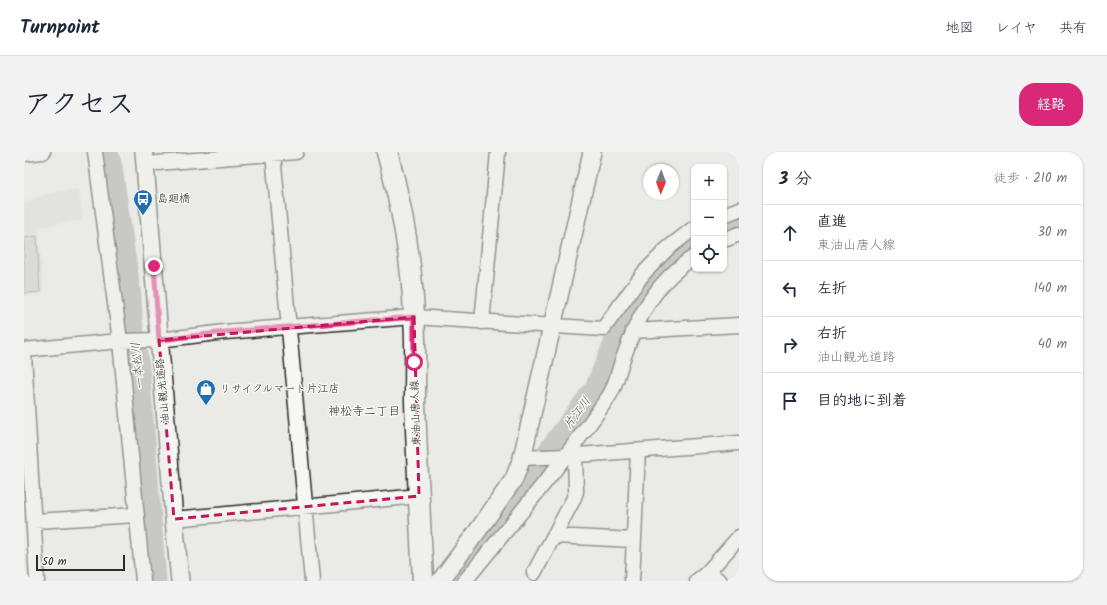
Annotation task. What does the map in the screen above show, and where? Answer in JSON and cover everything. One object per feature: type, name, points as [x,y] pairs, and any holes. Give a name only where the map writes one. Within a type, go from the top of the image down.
[{"type":"main road","name":"東油山唐人線","points":[[387,152],[396,183],[403,218],[409,258],[414,317],[414,362],[423,581]]},
{"type":"street","points":[[24,154],[43,152]]},
{"type":"street","points":[[95,152],[122,341],[143,581]]},
{"type":"street","points":[[145,158],[296,152]]},
{"type":"street","points":[[482,322],[498,152]]},
{"type":"street","points":[[440,581],[479,530],[529,458],[553,326],[592,152]]},
{"type":"street","points":[[273,154],[312,581]]},
{"type":"street","name":"油山観光道路","points":[[145,158],[151,340],[174,519],[180,581]]},
{"type":"street","points":[[727,214],[739,209]]},
{"type":"street","points":[[24,350],[414,317],[603,329],[643,274],[667,249],[691,230]]},
{"type":"street","points":[[727,239],[739,234]]},
{"type":"street","points":[[465,581],[566,456],[610,394],[632,331],[643,309],[660,286],[691,259]]},
{"type":"street","points":[[632,331],[739,325]]},
{"type":"street","points":[[24,354],[37,581]]},
{"type":"street","points":[[529,458],[739,443]]},
{"type":"street","points":[[632,581],[638,450]]},
{"type":"street","points":[[534,573],[576,492],[566,456]]},
{"type":"street","points":[[174,519],[419,496]]},
{"type":"street","points":[[34,522],[137,515]]},
{"type":"street","points":[[554,536],[634,540]]},
{"type":"street","points":[[702,577],[739,537]]},
{"type":"street","points":[[702,577],[720,581]]},
{"type":"highlighted area","points":[[414,317],[419,496],[174,519],[159,340]]},
{"type":"shaded area","points":[[79,189],[83,220],[38,227],[43,294],[24,296],[24,202],[50,193]]},
{"type":"shaded area","points":[[37,236],[40,292],[24,293],[24,238]]},
{"type":"waterway","name":"一本松川","points":[[108,152],[112,167],[131,297],[132,320],[139,367],[156,581]]},
{"type":"waterway","name":"片江川","points":[[727,226],[739,221]]},
{"type":"waterway","name":"片江川","points":[[451,581],[595,388],[622,324],[640,294],[684,249],[691,245]]},
{"type":"place","name":"島廻橋","points":[[143,216]]},
{"type":"place","name":"リサイクルマート片江店","points":[[206,406]]},
{"type":"district","name":"神松寺二丁目","points":[[364,411]]},
{"type":"route","points":[[154,266],[159,340],[225,332],[414,317],[414,362]]}]
